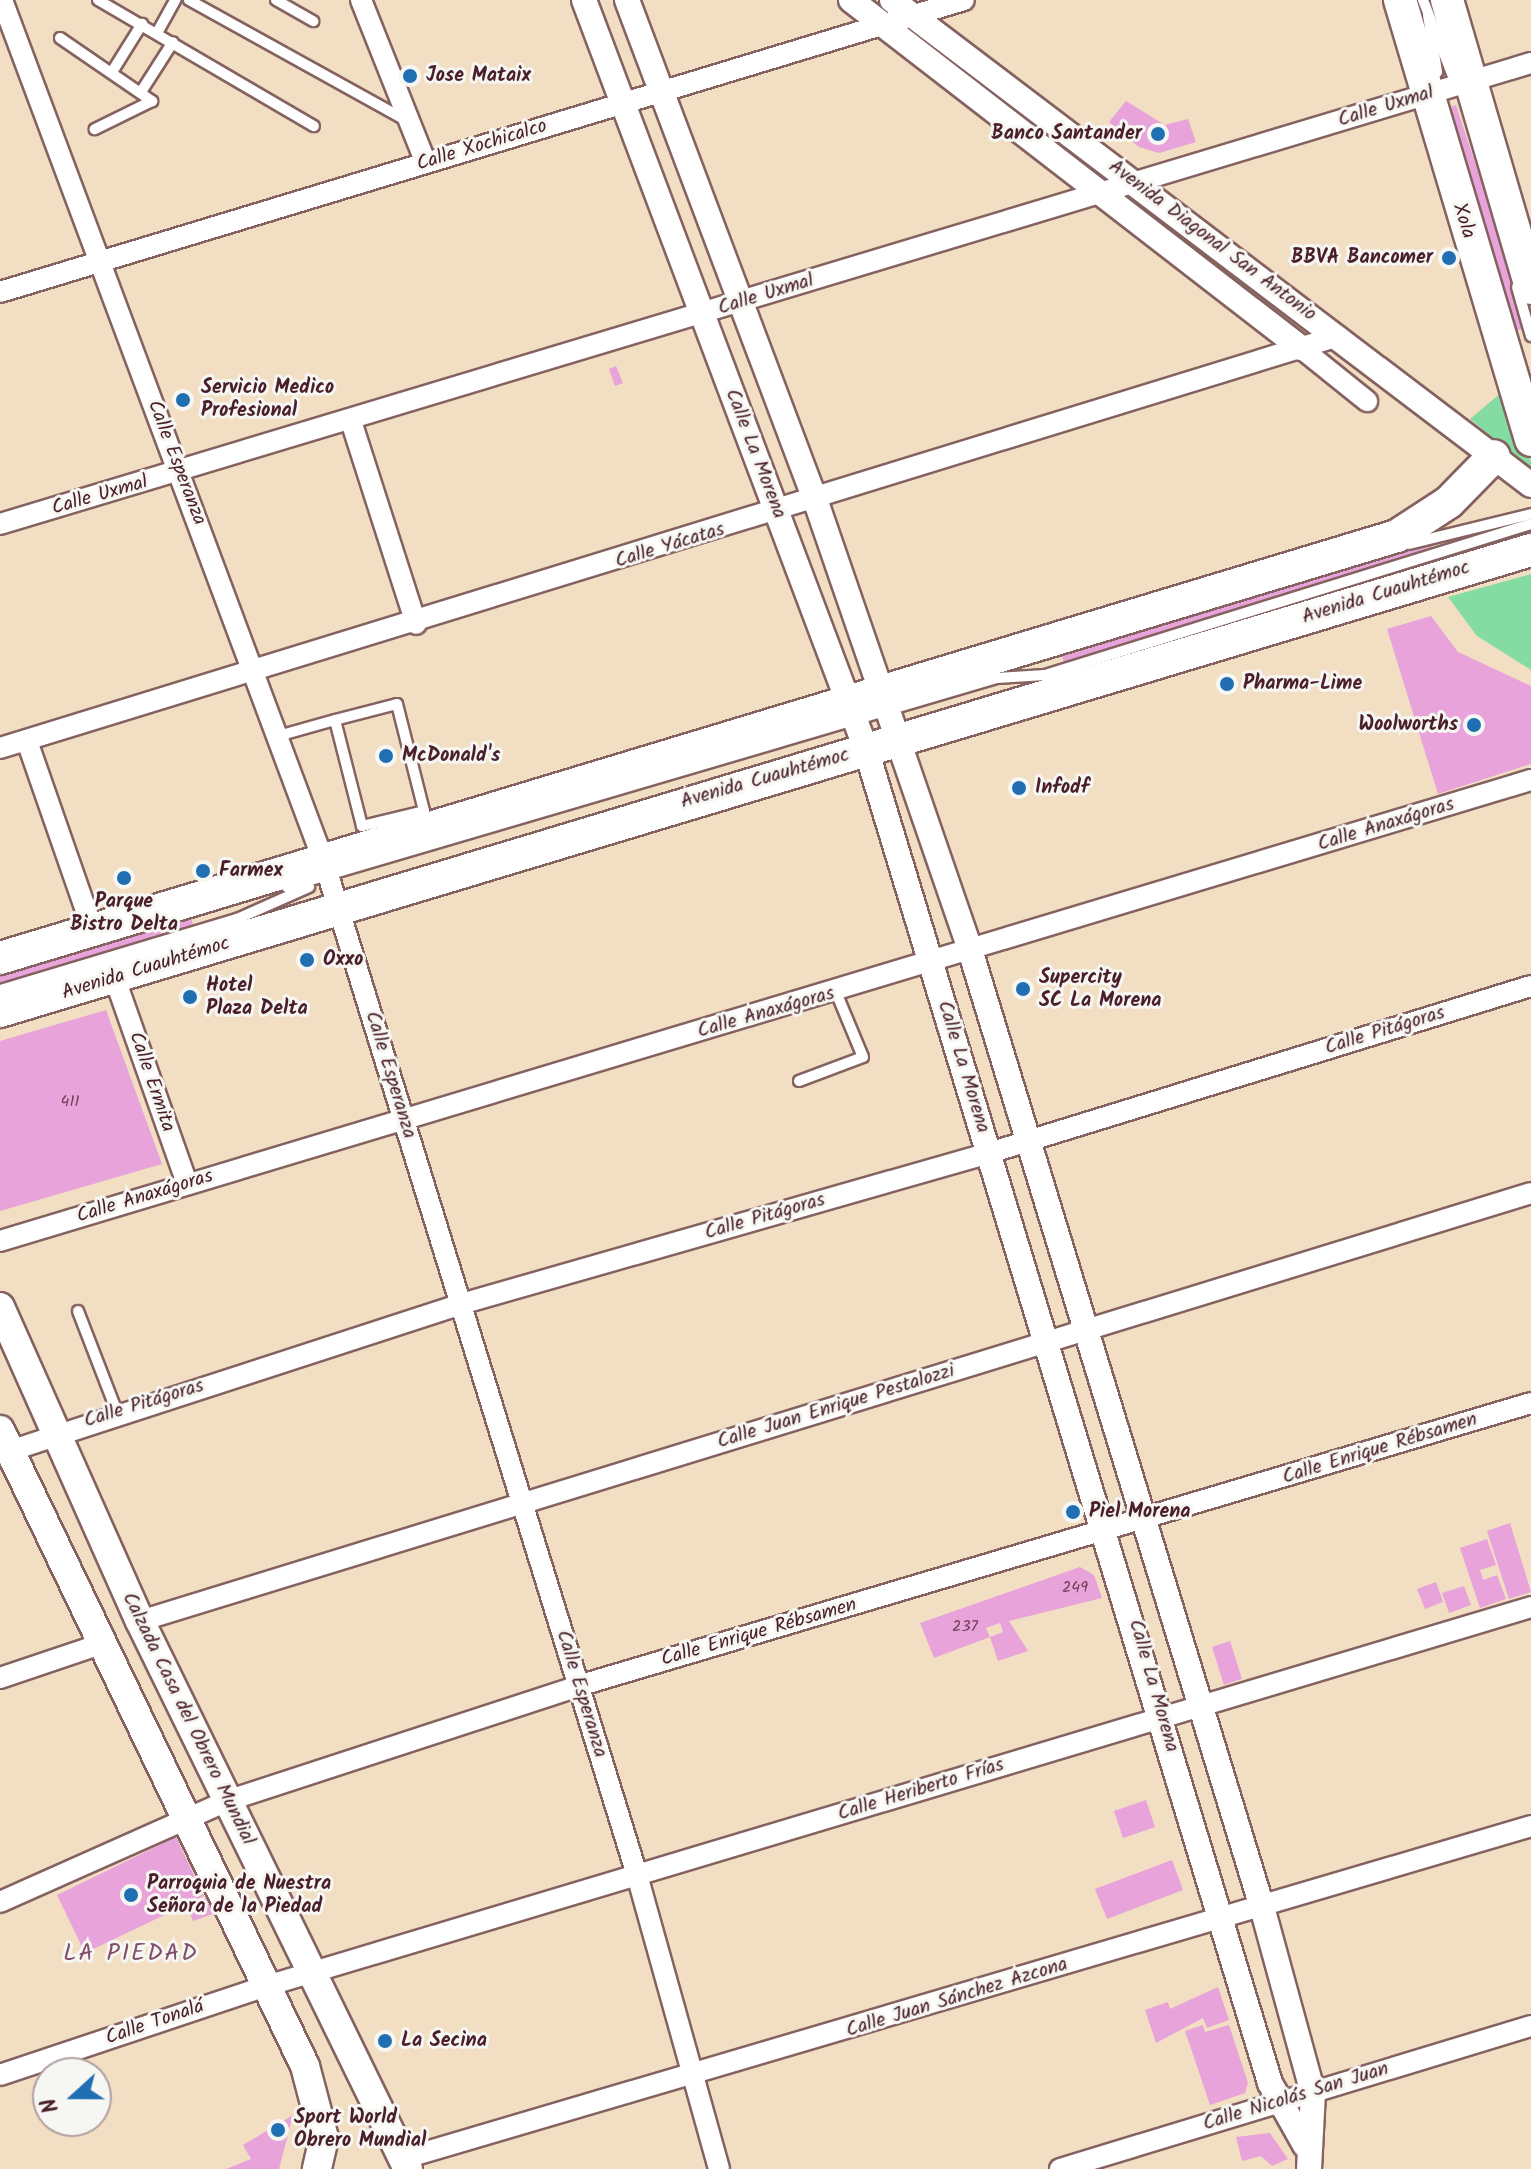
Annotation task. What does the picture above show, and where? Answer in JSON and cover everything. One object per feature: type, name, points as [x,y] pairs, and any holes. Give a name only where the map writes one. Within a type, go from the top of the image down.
[{"type":"main road","name":"Xola","points":[[1425,5],[1448,88],[1531,440]]},
{"type":"main road","name":"Xola","points":[[1425,5],[1448,88],[1531,288]]},
{"type":"main road","name":"Avenida Cuauhtémoc","points":[[0,1011],[115,979],[330,882],[892,715],[1397,536],[1449,502],[1494,456]]},
{"type":"main road","name":"Avenida Cuauhtémoc","points":[[0,958],[93,930],[330,882],[892,715],[1531,550]]},
{"type":"main road","name":"Calzada Casa del Obrero Mundial","points":[[0,1307],[140,1621],[310,1973],[397,2166]]},
{"type":"main road","points":[[3,1445],[185,1820],[317,2102],[324,2138],[317,2169]]},
{"type":"street","name":"Calle Esperanza","points":[[2,0],[330,882],[637,1875],[719,2169]]},
{"type":"street","points":[[361,0],[426,163]]},
{"type":"street","name":"Calle La Morena","points":[[584,0],[857,725],[1107,1531],[1220,1920],[1279,2102],[1307,2157]]},
{"type":"street","name":"Calle La Morena","points":[[627,0],[816,502],[892,715],[971,953],[1262,1907],[1313,2093],[1307,2157]]},
{"type":"street","name":"Avenida Diagonal San Antonio","points":[[851,0],[1367,401]]},
{"type":"street","name":"Avenida Diagonal San Antonio","points":[[892,0],[1531,485]]},
{"type":"street","name":"Calle Xochicalco","points":[[0,292],[964,0]]},
{"type":"street","name":"Calle Uxmal","points":[[0,524],[179,474],[1531,63]]},
{"type":"street","name":"Calle Yácatas","points":[[0,748],[778,514],[1338,336]]},
{"type":"street","points":[[351,421],[416,624]]},
{"type":"street","points":[[27,741],[93,930]]},
{"type":"street","name":"Calle Anaxágoras","points":[[0,1241],[403,1118],[971,953],[1531,780]]},
{"type":"street","name":"Calle Ermita","points":[[115,979],[187,1184]]},
{"type":"street","name":"Calle Pitágoras","points":[[3,1445],[54,1432],[461,1304],[1029,1141],[1531,986]]},
{"type":"street","name":"Calle Juan Enrique Pestalozzi","points":[[140,1621],[521,1500],[1049,1344],[1531,1193]]},
{"type":"street","name":"Calle Enrique Rébsamen","points":[[0,1902],[227,1801],[578,1686],[1145,1521],[1531,1403]]},
{"type":"street","name":"Calle Heriberto Frías","points":[[310,1973],[1531,1607]]},
{"type":"street","points":[[0,1678],[98,1645]]},
{"type":"street","name":"Calle Juan Sánchez Azcona","points":[[397,2166],[1531,1826]]},
{"type":"street","name":"Calle Tonalá","points":[[0,2075],[310,1973]]},
{"type":"street","name":"Calle Nicolás San Juan","points":[[1060,2169],[1531,2026]]},
{"type":"lane","points":[[98,0],[314,126]]},
{"type":"lane","points":[[157,33],[175,0]]},
{"type":"lane","points":[[189,0],[410,123]]},
{"type":"lane","points":[[276,0],[313,21]]},
{"type":"lane","points":[[1423,0],[1425,5]]},
{"type":"lane","points":[[112,72],[142,24]]},
{"type":"lane","points":[[60,38],[141,92],[153,105],[95,129]]},
{"type":"lane","points":[[141,92],[173,42]]},
{"type":"lane","points":[[1448,88],[1531,336]]},
{"type":"lane","points":[[1448,88],[1531,392]]},
{"type":"lane","name":"Avenida Cuauhtémoc","points":[[892,715],[997,678],[1038,654],[1499,517],[1531,514]]},
{"type":"lane","name":"Avenida Cuauhtémoc","points":[[997,678],[1045,675],[1531,524]]},
{"type":"lane","points":[[278,736],[335,720],[397,704],[424,811],[362,826],[335,720]]},
{"type":"lane","name":"Avenida Cuauhtémoc","points":[[0,967],[330,882]]},
{"type":"lane","name":"Avenida Cuauhtémoc","points":[[0,990],[237,919],[330,882]]},
{"type":"lane","points":[[799,1081],[863,1057],[836,992]]},
{"type":"lane","points":[[78,1311],[117,1412]]},
{"type":"green space","points":[[1508,387],[1531,462],[1531,469],[1470,419]]},
{"type":"green space","points":[[1531,574],[1531,670],[1477,636],[1448,597]]},
{"type":"building","name":"Banco Santander","points":[[1126,101],[1165,125],[1188,119],[1196,142],[1159,153],[1139,147],[1109,122]]},
{"type":"building","points":[[1456,105],[1529,327],[1512,332],[1447,108]]},
{"type":"building","points":[[616,366],[623,383],[615,386],[609,369]]},
{"type":"building","points":[[1430,538],[1436,558],[1064,662],[1061,653]]},
{"type":"building","name":"Woolworths","points":[[1431,616],[1458,652],[1531,686],[1531,764],[1438,794],[1387,629]]},
{"type":"building","points":[[191,918],[194,927],[0,990],[0,970]]},
{"type":"building","points":[[106,1010],[162,1164],[0,1211],[0,1041]]},
{"type":"building","points":[[1510,1523],[1531,1592],[1509,1599],[1487,1531]]},
{"type":"building","points":[[1487,1539],[1496,1565],[1480,1570],[1483,1580],[1497,1575],[1506,1599],[1480,1608],[1460,1548]]},
{"type":"building","points":[[1080,1567],[1094,1575],[1102,1598],[1009,1621],[1028,1651],[998,1661],[990,1637],[934,1658],[920,1623]],"holes":[[[1000,1623],[1003,1632],[990,1637],[986,1628]]]},
{"type":"building","points":[[1436,1582],[1443,1602],[1425,1609],[1417,1589]]},
{"type":"building","points":[[1464,1586],[1471,1605],[1449,1613],[1442,1593]]},
{"type":"building","points":[[1230,1641],[1242,1679],[1224,1685],[1212,1647]]},
{"type":"building","points":[[1146,1800],[1155,1827],[1123,1838],[1114,1811]]},
{"type":"building","name":"Parroquia de Nuestra Señora de la Piedad","points":[[176,1837],[204,1896],[85,1953],[57,1895]]},
{"type":"building","points":[[1172,1860],[1183,1890],[1107,1919],[1095,1889]]},
{"type":"building","points":[[206,1898],[213,1914],[193,1921],[187,1906]]},
{"type":"building","points":[[1218,1987],[1229,2020],[1207,2028],[1203,2018],[1156,2043],[1145,2010],[1168,2002],[1170,2009]]},
{"type":"building","points":[[1203,2025],[1205,2032],[1229,2025],[1248,2083],[1245,2093],[1210,2105],[1185,2031]]},
{"type":"building","name":"Sport World Obrero Mundial","points":[[293,2115],[279,2169],[226,2169],[251,2159],[243,2145]]},
{"type":"building","points":[[1270,2133],[1288,2159],[1272,2166],[1261,2156],[1242,2161],[1236,2137]]},
{"type":"place","name":"Jose Mataix","points":[[410,76]]},
{"type":"place","name":"Banco Santander","points":[[1158,134]]},
{"type":"place","name":"BBVA Bancomer","points":[[1449,258]]},
{"type":"place","name":"Servicio Medico Profesional","points":[[183,400]]},
{"type":"place","name":"Pharma-Lime","points":[[1227,684]]},
{"type":"place","name":"Woolworths","points":[[1474,725]]},
{"type":"place","name":"McDonald's","points":[[386,756]]},
{"type":"place","name":"Infodf","points":[[1019,788]]},
{"type":"place","name":"Farmex","points":[[203,871]]},
{"type":"place","name":"Parque Bistro Delta","points":[[124,878]]},
{"type":"place","name":"Oxxo","points":[[307,960]]},
{"type":"place","name":"Supercity SC La Morena","points":[[1023,989]]},
{"type":"place","name":"Hotel Plaza Delta","points":[[190,997]]},
{"type":"place","name":"Piel Morena","points":[[1073,1512]]},
{"type":"place","name":"Parroquia de Nuestra Señora de la Piedad","points":[[131,1895]]},
{"type":"place","name":"La Secina","points":[[385,2041]]},
{"type":"place","name":"Sport World Obrero Mundial","points":[[278,2130]]},
{"type":"district","name":"LA PIEDAD","points":[[131,1954]]}]
